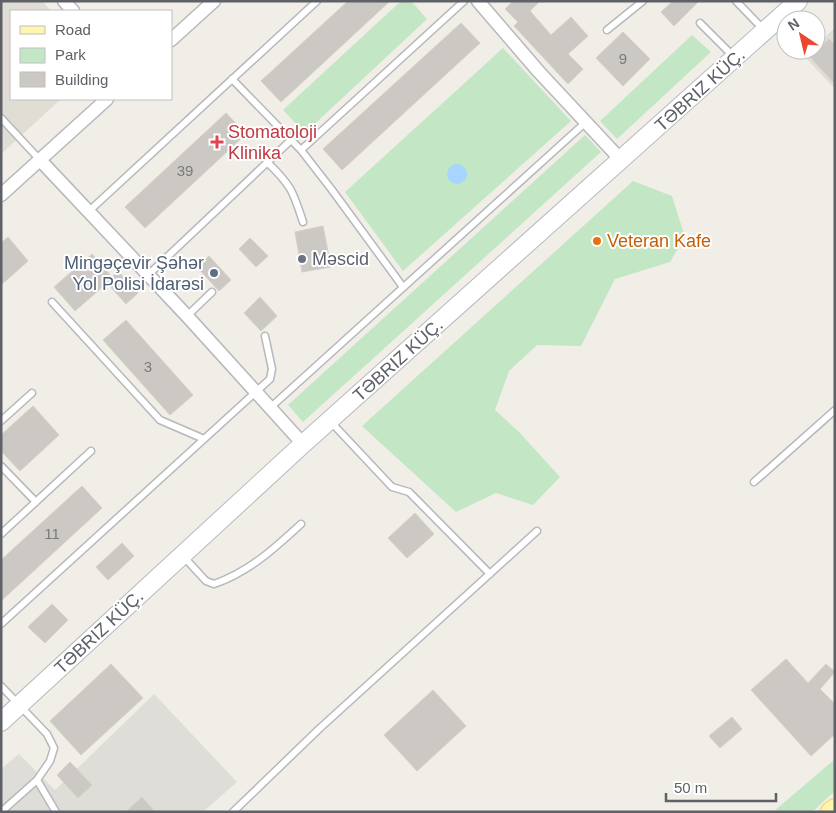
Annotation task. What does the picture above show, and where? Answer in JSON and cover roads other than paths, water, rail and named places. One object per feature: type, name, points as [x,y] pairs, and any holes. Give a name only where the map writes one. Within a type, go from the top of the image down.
[{"type":"main road","name":"TƏBRIZ KÜÇ.","points":[[1,722],[303,444],[798,1]]},
{"type":"main road","points":[[831,812],[835,808]]},
{"type":"street","points":[[172,39],[214,1]]},
{"type":"street","points":[[478,1],[622,160]]},
{"type":"street","points":[[1,195],[105,100]]},
{"type":"street","points":[[40,160],[187,316],[303,444]]},
{"type":"lane","points":[[88,212],[317,1]]},
{"type":"lane","points":[[301,150],[464,1]]},
{"type":"lane","points":[[606,30],[643,1]]},
{"type":"lane","points":[[736,1],[765,31]]},
{"type":"lane","points":[[700,23],[735,58]]},
{"type":"lane","points":[[232,79],[301,150],[403,287]]},
{"type":"lane","points":[[1,118],[40,160]]},
{"type":"lane","points":[[270,407],[586,122]]},
{"type":"lane","points":[[148,275],[291,140]]},
{"type":"lane","points":[[267,162],[288,182],[294,192],[303,222]]},
{"type":"lane","points":[[187,316],[212,292]]},
{"type":"lane","points":[[52,302],[160,420],[204,439]]},
{"type":"lane","points":[[1,624],[270,378],[272,369],[265,336]]},
{"type":"lane","points":[[1,421],[32,393]]},
{"type":"lane","points":[[754,482],[835,410]]},
{"type":"lane","points":[[330,421],[392,487],[409,492],[490,574]]},
{"type":"lane","points":[[1,534],[91,452]]},
{"type":"lane","points":[[1,466],[36,502]]},
{"type":"lane","points":[[182,555],[206,581],[214,584],[269,555],[301,524]]},
{"type":"lane","points":[[233,812],[326,722],[537,531]]},
{"type":"lane","points":[[1,686],[47,734],[54,748],[50,761],[37,780],[1,812]]},
{"type":"lane","points":[[37,780],[56,812]]},
{"type":"water","points":[[457,164],[464,167],[467,174],[464,181],[457,184],[450,181],[447,174],[450,167]]},
{"type":"place","name":"Stomatoloji Klinika","points":[[217,142]]},
{"type":"place","name":"Veteran Kafe","points":[[597,241]]},
{"type":"place","name":"Məscid","points":[[302,259]]},
{"type":"place","name":"Mingəçevir Şəhər Yol Polisi İdarəsi","points":[[214,273]]}]
